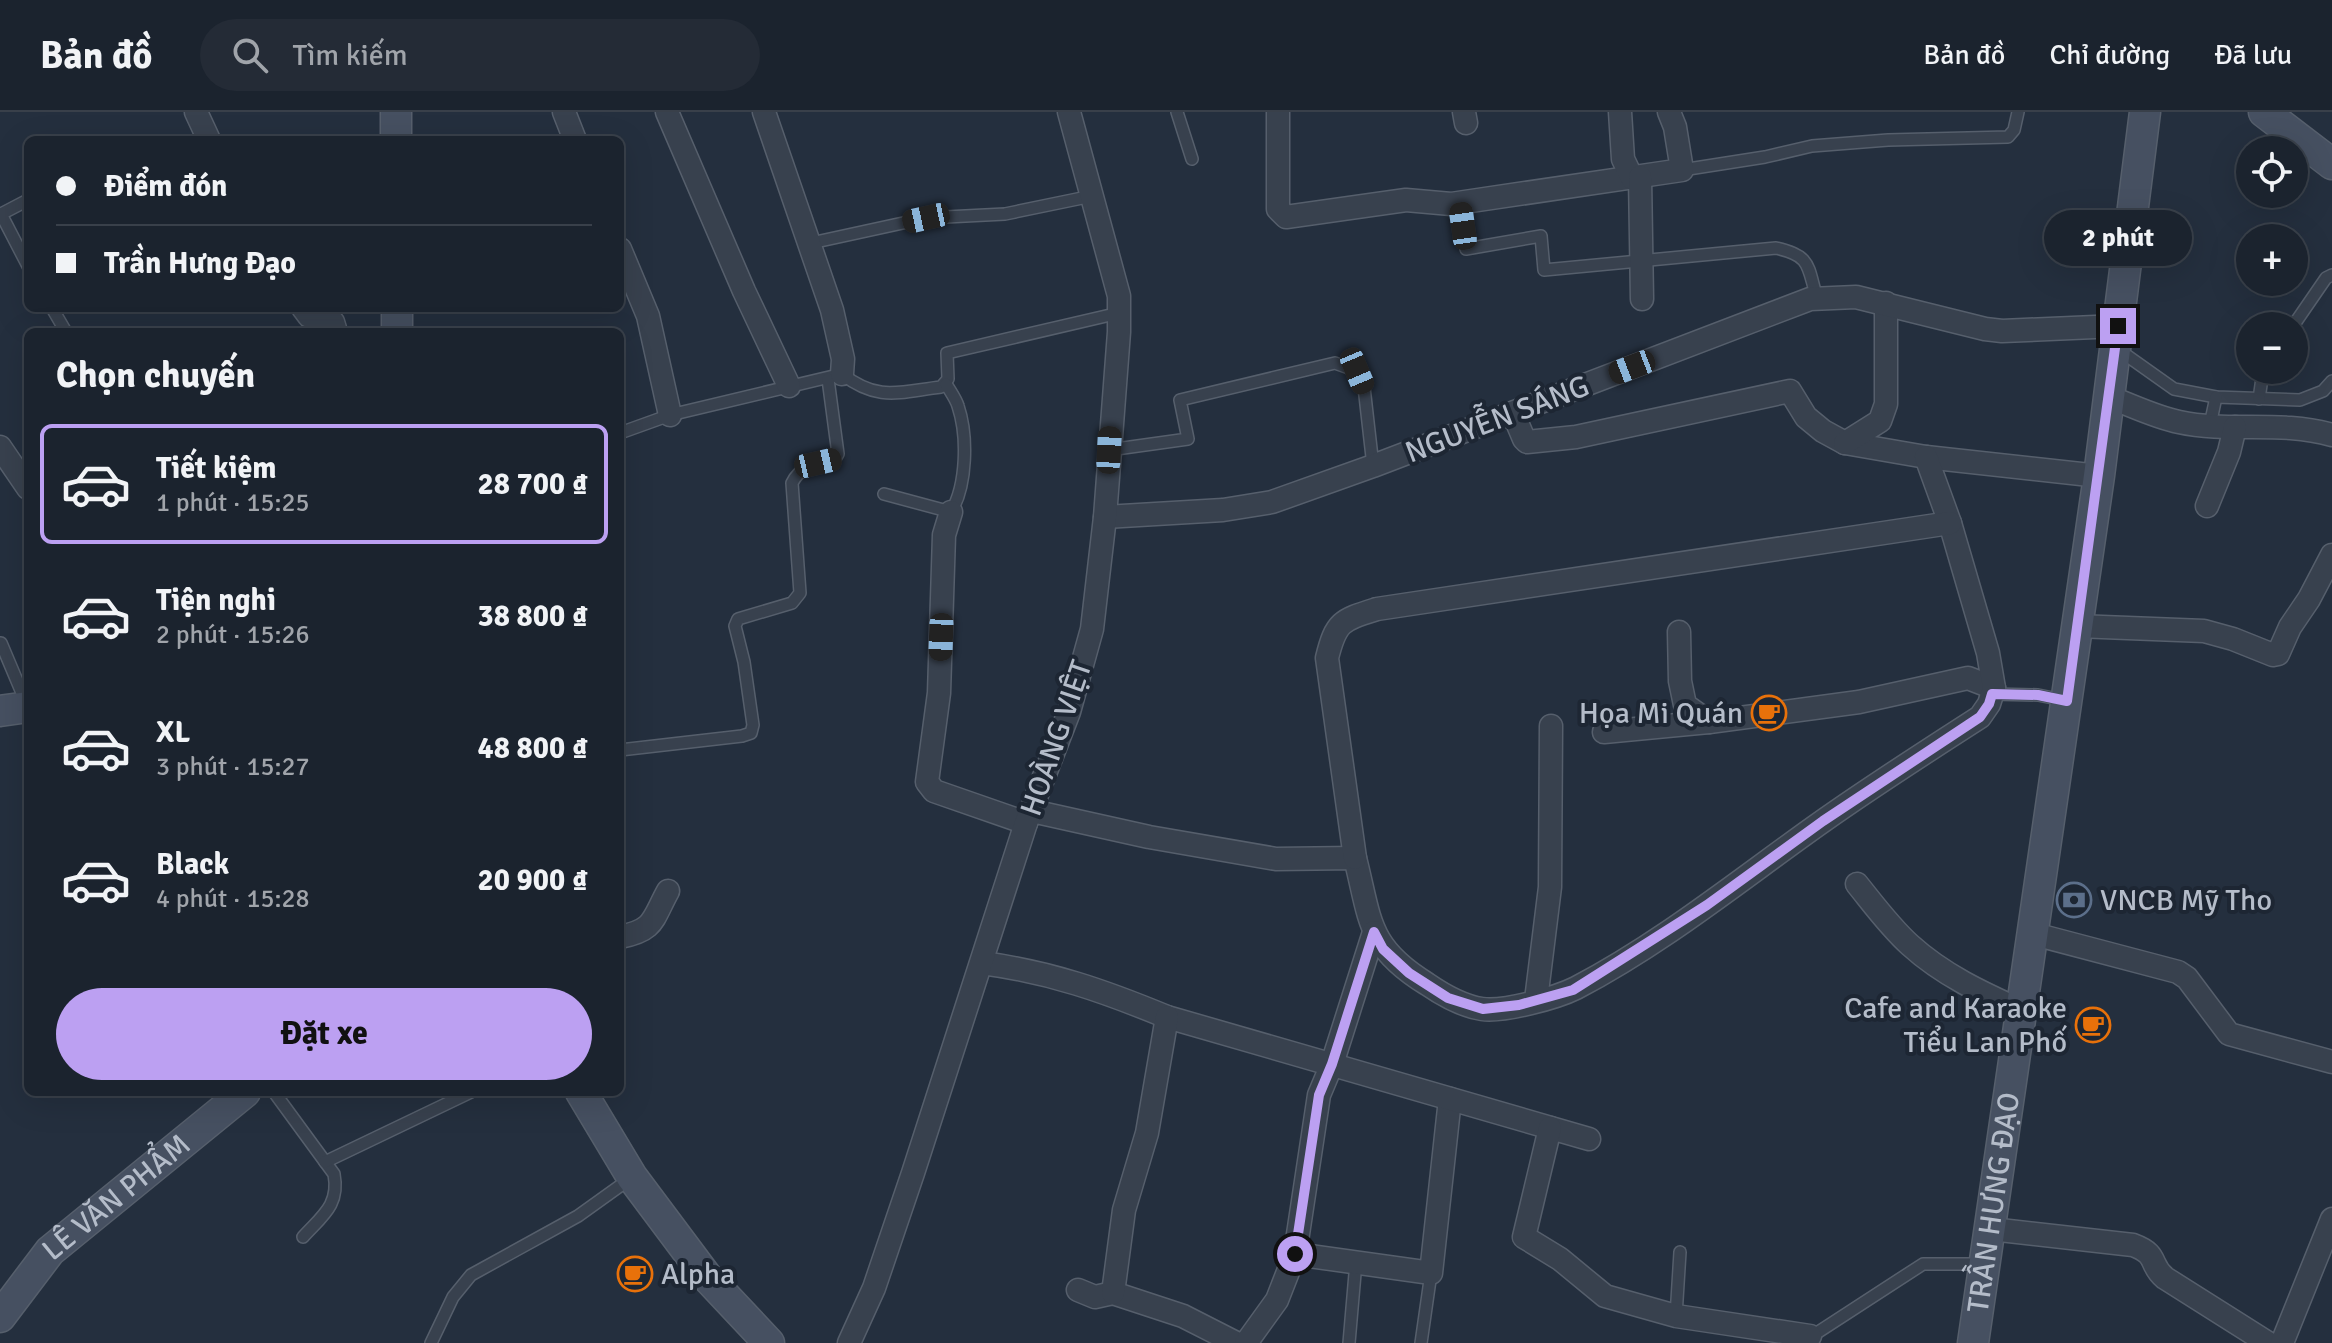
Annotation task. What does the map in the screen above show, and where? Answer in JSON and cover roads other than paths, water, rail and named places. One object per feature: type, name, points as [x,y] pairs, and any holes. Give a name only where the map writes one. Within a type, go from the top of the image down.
[{"type":"street","points":[[196,112],[207,136]]},
{"type":"street","points":[[396,112],[396,136]]},
{"type":"street","points":[[564,112],[573,136]]},
{"type":"street","points":[[667,112],[744,291],[789,386]]},
{"type":"street","points":[[764,112],[832,310],[843,359],[835,376]]},
{"type":"street","name":"HOÀNG VIỆT","points":[[849,1343],[874,1288],[1029,817],[1069,712],[1092,629],[1105,517],[1119,296],[1069,112]]},
{"type":"street","points":[[1278,112],[1278,209],[1286,217],[1406,200],[1459,203],[1682,170],[1675,127],[1669,112]]},
{"type":"street","points":[[1620,112],[1623,159],[1636,177],[1642,299]]},
{"type":"street","name":"TRẦN HƯNG ĐẠO","points":[[1973,1343],[2099,476],[2145,112]]},
{"type":"street","points":[[2264,112],[2332,164]]},
{"type":"street","points":[[624,259],[648,316],[670,415]]},
{"type":"street","name":"NGUYỄN SÁNG","points":[[1105,517],[1223,510],[1272,502],[1817,298],[1856,297],[1985,329],[2116,337]]},
{"type":"street","points":[[1845,443],[1880,421],[1886,404],[1886,303]]},
{"type":"street","points":[[306,312],[309,316],[327,316],[335,328]]},
{"type":"street","points":[[1513,413],[1524,439],[1537,442],[1576,437],[1790,391],[1806,417],[1845,443],[1926,457],[2099,476]]},
{"type":"street","points":[[2109,397],[2177,422],[2235,427],[2291,427],[2332,435]]},
{"type":"street","points":[[2207,506],[2229,452],[2235,427]]},
{"type":"street","points":[[0,447],[24,477]]},
{"type":"street","points":[[1926,457],[1950,523],[1988,653],[1993,691],[1980,717],[1823,821],[1707,905],[1573,990],[1483,1009],[1448,998],[1393,960],[1374,932],[1355,858],[1327,658],[1333,631],[1353,617],[1377,609],[1950,523]]},
{"type":"street","points":[[951,512],[944,535],[939,693],[927,782],[934,791],[1029,817],[1276,859],[1355,858]]},
{"type":"street","points":[[2077,626],[2204,631],[2273,655],[2278,654],[2332,555]]},
{"type":"street","points":[[1679,632],[1680,681],[1685,705],[1709,722]]},
{"type":"street","points":[[1604,732],[1859,702],[1968,678],[1993,691]]},
{"type":"street","points":[[0,711],[24,708]]},
{"type":"street","points":[[1536,1000],[1550,887],[1551,726]]},
{"type":"street","points":[[1857,884],[1909,945],[1974,990],[2022,1011]]},
{"type":"street","points":[[624,936],[641,933],[648,928],[668,891]]},
{"type":"street","points":[[1246,1343],[1277,1300],[1295,1254],[1319,1095],[1332,1064],[1374,932]]},
{"type":"street","points":[[2034,934],[2178,972],[2187,978],[2229,1034],[2332,1062]]},
{"type":"street","points":[[982,963],[1029,969],[1105,992],[1167,1017],[1589,1139]]},
{"type":"street","points":[[1113,1293],[1124,1210],[1147,1133],[1167,1017]]},
{"type":"street","name":"LÊ VĂN PHẨM","points":[[0,1316],[50,1251],[240,1096]]},
{"type":"street","points":[[583,1096],[632,1177],[742,1330],[769,1343]]},
{"type":"street","points":[[1295,1254],[1431,1273],[1450,1099]]},
{"type":"street","points":[[1550,1128],[1524,1237],[1560,1259],[1605,1296],[1676,1316],[1806,1340]]},
{"type":"street","points":[[2282,1343],[2332,1219]]},
{"type":"street","points":[[1991,1229],[2133,1245],[2144,1249],[2152,1254],[2159,1273],[2165,1278],[2268,1343]]},
{"type":"street","points":[[1078,1290],[1095,1297],[1113,1293],[1199,1322],[1236,1343]]},
{"type":"lane","points":[[1177,112],[1192,159]]},
{"type":"lane","points":[[1682,170],[1812,146],[1888,140],[2008,137],[2014,130],[2018,112]]},
{"type":"lane","points":[[811,243],[926,218],[1005,214],[1092,196]]},
{"type":"lane","points":[[24,202],[0,214],[24,259]]},
{"type":"lane","points":[[1459,203],[1466,249],[1541,236],[1544,270],[1776,248],[1796,252],[1806,261],[1817,298]]},
{"type":"lane","points":[[2303,312],[2326,278],[2332,275]]},
{"type":"lane","points":[[884,494],[951,512],[960,496],[964,459],[958,407],[946,384],[947,353],[1119,313]]},
{"type":"lane","points":[[2116,337],[2174,389],[2216,397],[2300,400],[2323,391],[2332,381]]},
{"type":"lane","points":[[1109,450],[1188,439],[1180,400],[1335,363],[1357,371],[1364,387],[1373,466]]},
{"type":"lane","points":[[624,750],[751,733],[753,725],[744,662],[735,626],[738,619],[792,603],[800,593],[792,483],[796,475],[806,468],[835,459],[838,454],[835,376]]},
{"type":"lane","points":[[624,432],[670,415],[835,376],[882,394],[946,384]]},
{"type":"lane","points":[[2259,399],[2261,384]]},
{"type":"lane","points":[[2210,425],[2216,397]]},
{"type":"lane","points":[[1,643],[24,698]]},
{"type":"lane","points":[[1993,691],[2067,701]]},
{"type":"lane","points":[[277,1096],[334,1174],[337,1188],[333,1203],[303,1237]]},
{"type":"lane","points":[[325,1162],[463,1096]]},
{"type":"lane","points":[[431,1343],[453,1297],[471,1275],[578,1216],[632,1177]]},
{"type":"lane","points":[[1676,1316],[1680,1252]]},
{"type":"lane","points":[[1349,1343],[1356,1262]]},
{"type":"lane","points":[[1806,1340],[1923,1264],[1983,1264]]},
{"type":"lane","points":[[1421,1343],[1431,1273]]},
{"type":"place","name":"Họa Mi Quán","points":[[1769,713]]},
{"type":"place","name":"VNCB Mỹ Tho","points":[[2074,900]]},
{"type":"place","name":"Cafe and Karaoke Tiểu Lan Phố","points":[[2093,1025]]},
{"type":"place","name":"Alpha","points":[[635,1274]]}]
